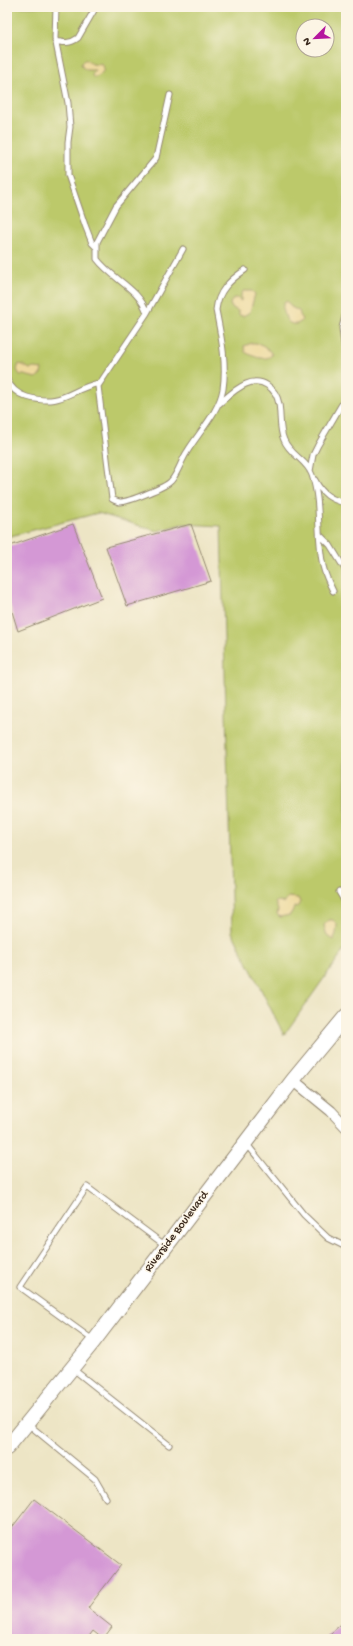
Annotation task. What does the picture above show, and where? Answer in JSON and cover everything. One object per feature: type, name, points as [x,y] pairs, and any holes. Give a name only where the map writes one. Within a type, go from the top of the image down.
[{"type":"main road","name":"Riverside Boulevard","points":[[7,1448],[94,1341],[293,1080],[346,1016]]},
{"type":"street","points":[[293,1080],[331,1111],[346,1127]]},
{"type":"lane","points":[[56,7],[55,41],[65,82],[70,127],[68,142],[68,175],[85,225],[92,243],[96,247]]},
{"type":"lane","points":[[55,41],[65,44],[78,38],[90,14],[96,7]]},
{"type":"lane","points":[[147,313],[142,299],[110,274],[97,259],[96,247],[100,234],[116,206],[156,158],[170,96]]},
{"type":"lane","points":[[183,249],[147,313],[98,386],[112,500],[120,502],[155,490],[170,482],[186,452],[218,404],[223,390],[224,371],[223,346],[216,310],[217,300],[221,291],[228,283],[245,270]]},
{"type":"lane","points":[[346,312],[342,328],[346,361]]},
{"type":"lane","points":[[7,379],[12,389],[20,394],[44,401],[64,398],[90,385],[99,383]]},
{"type":"lane","points":[[218,404],[237,389],[247,384],[259,382],[272,388],[276,394],[279,404],[284,440],[293,454],[308,466],[324,494],[334,501],[346,503]]},
{"type":"lane","points":[[333,591],[325,575],[322,564],[319,515],[311,473],[313,455],[346,397]]},
{"type":"lane","points":[[320,535],[330,545],[346,571]]},
{"type":"lane","points":[[339,892],[346,904]]},
{"type":"lane","points":[[246,1142],[304,1215],[328,1238],[346,1247]]},
{"type":"lane","points":[[94,1341],[20,1288],[87,1187],[167,1246]]},
{"type":"lane","points":[[72,1368],[170,1445]]},
{"type":"lane","points":[[27,1423],[95,1480],[106,1498]]},
{"type":"green space","points":[[7,7],[346,7],[346,947],[284,1035],[232,932],[221,526],[182,524],[157,531],[98,513],[7,537]]},
{"type":"sand","points":[[84,60],[87,60],[92,64],[103,65],[104,70],[99,76],[94,78],[92,75],[95,70],[87,70],[82,67],[81,63]]},
{"type":"sand","points":[[243,291],[252,291],[255,294],[250,312],[243,316],[239,315],[238,311],[231,307],[230,303],[234,298],[241,301],[241,294]]},
{"type":"sand","points":[[287,301],[291,307],[299,311],[302,321],[297,324],[289,323],[286,317],[283,307],[284,303]]},
{"type":"sand","points":[[252,343],[258,343],[264,346],[272,355],[262,358],[255,357],[245,352],[244,346]]},
{"type":"sand","points":[[19,364],[30,369],[42,369],[41,374],[36,378],[20,375],[17,370]]},
{"type":"sand","points":[[288,897],[298,898],[300,902],[290,915],[280,917],[277,914],[278,910],[275,902],[279,901],[284,903]]},
{"type":"sand","points":[[329,920],[333,920],[337,924],[336,934],[333,940],[327,936],[324,925]]},
{"type":"building","points":[[73,524],[102,598],[18,631],[7,595],[7,547]]},
{"type":"building","points":[[191,524],[211,581],[127,606],[106,547]]},
{"type":"building","points":[[34,1499],[121,1565],[88,1608],[112,1627],[103,1639],[93,1631],[87,1639],[7,1639],[7,1534]]},
{"type":"building","points":[[346,1620],[346,1639],[324,1639]]}]
